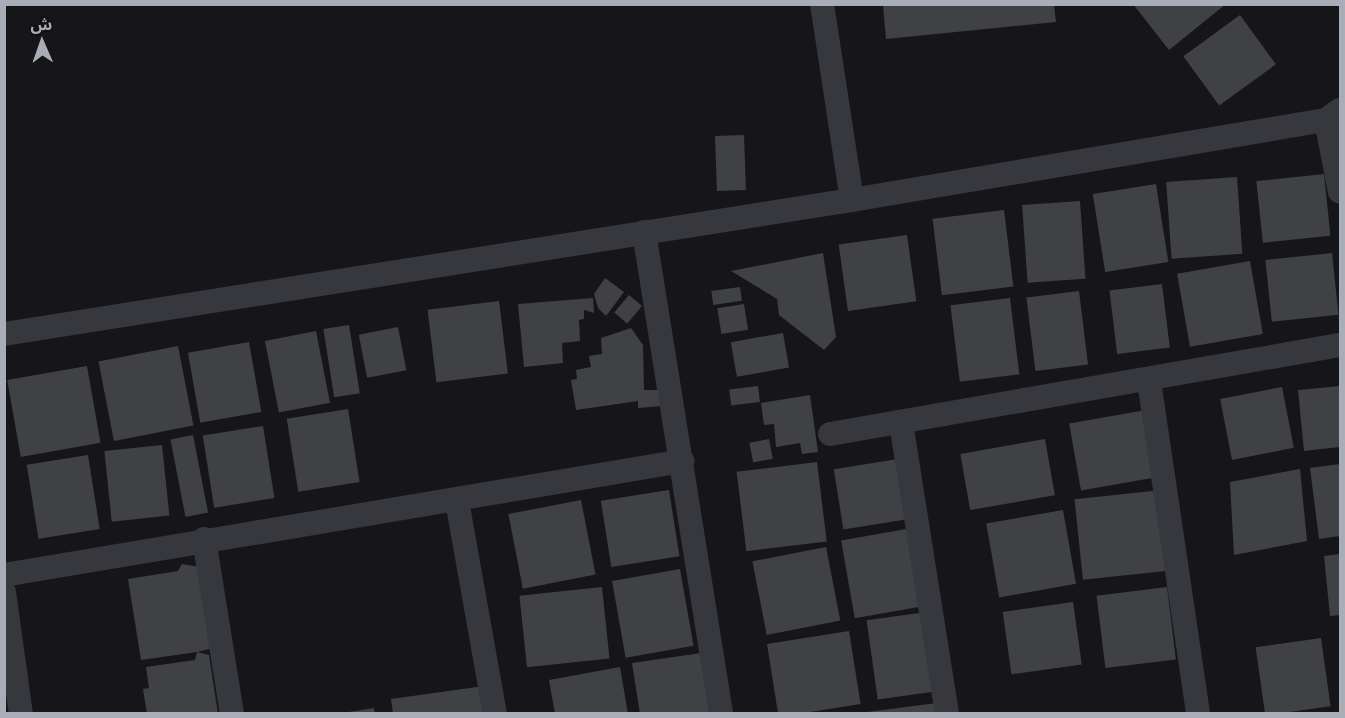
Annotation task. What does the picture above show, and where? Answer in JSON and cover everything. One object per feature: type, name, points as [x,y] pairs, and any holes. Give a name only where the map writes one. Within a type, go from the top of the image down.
[{"type":"street","points":[[822,4],[852,200]]},
{"type":"street","points":[[4,334],[852,200],[1333,115],[1341,192]]},
{"type":"street","points":[[644,232],[721,714]]},
{"type":"street","points":[[830,434],[1149,381],[1341,345]]},
{"type":"street","points":[[1149,381],[1198,714]]},
{"type":"street","points":[[901,423],[946,714]]},
{"type":"street","points":[[4,575],[204,539],[457,501],[682,461]]},
{"type":"street","points":[[457,501],[495,714]]},
{"type":"street","points":[[204,539],[232,714]]},
{"type":"street","points":[[4,592],[21,714]]},
{"type":"building","points":[[1133,4],[1226,4],[1169,50]]},
{"type":"building","points":[[883,5],[1054,5],[1056,22],[886,39]]},
{"type":"building","points":[[1240,15],[1276,64],[1219,105],[1183,56]]},
{"type":"building","points":[[744,135],[746,190],[717,191],[715,136]]},
{"type":"building","points":[[1324,174],[1330,236],[1263,243],[1256,181]]},
{"type":"building","points":[[1237,177],[1242,254],[1172,259],[1166,182]]},
{"type":"building","points":[[1156,184],[1168,262],[1105,272],[1093,194]]},
{"type":"building","points":[[1080,201],[1085,279],[1028,283],[1022,205]]},
{"type":"building","points":[[1004,210],[1013,286],[942,295],[933,219]]},
{"type":"building","points":[[907,235],[916,301],[848,311],[839,245]]},
{"type":"building","points":[[823,253],[836,337],[824,350],[779,315],[777,299],[731,271]]},
{"type":"building","points":[[1332,253],[1338,315],[1272,322],[1265,260]]},
{"type":"building","points":[[1250,261],[1263,334],[1190,347],[1177,274]]},
{"type":"building","points":[[605,278],[624,292],[606,316],[598,308],[594,294]]},
{"type":"building","points":[[1162,284],[1170,348],[1117,354],[1109,290]]},
{"type":"building","points":[[740,287],[742,301],[713,305],[711,291]]},
{"type":"building","points":[[1079,291],[1088,364],[1035,371],[1026,297]]},
{"type":"building","points":[[629,295],[642,306],[627,324],[614,313]]},
{"type":"building","points":[[593,298],[594,313],[584,310],[584,319],[579,320],[580,341],[562,343],[563,363],[524,367],[518,304]]},
{"type":"building","points":[[1010,298],[1019,374],[960,382],[950,305]]},
{"type":"building","points":[[499,301],[508,373],[436,382],[428,310]]},
{"type":"building","points":[[744,304],[748,330],[721,334],[717,308]]},
{"type":"building","points":[[349,325],[360,393],[334,397],[323,329]]},
{"type":"building","points":[[398,327],[406,370],[367,378],[359,335]]},
{"type":"building","points":[[631,328],[643,345],[644,390],[661,390],[662,406],[638,408],[638,401],[576,410],[571,380],[577,379],[576,370],[591,367],[589,356],[602,354],[601,338]]},
{"type":"building","points":[[316,331],[330,403],[279,413],[265,341]]},
{"type":"building","points":[[783,333],[789,367],[737,377],[731,342]]},
{"type":"building","points":[[249,342],[261,412],[200,423],[188,353]]},
{"type":"building","points":[[178,346],[193,426],[114,441],[98,361]]},
{"type":"building","points":[[87,366],[101,443],[21,457],[7,380]]},
{"type":"building","points":[[758,386],[760,402],[731,405],[729,390]]},
{"type":"building","points":[[1340,386],[1340,447],[1304,451],[1298,390]]},
{"type":"building","points":[[1282,387],[1294,448],[1232,460],[1220,399]]},
{"type":"building","points":[[810,395],[818,452],[802,454],[800,443],[776,447],[774,424],[764,425],[761,403]]},
{"type":"building","points":[[348,409],[360,482],[298,492],[287,419]]},
{"type":"building","points":[[1146,410],[1158,477],[1081,491],[1069,424]]},
{"type":"building","points":[[263,426],[274,498],[214,508],[203,436]]},
{"type":"building","points":[[193,435],[208,513],[185,517],[170,439]]},
{"type":"building","points":[[769,439],[773,459],[753,462],[749,443]]},
{"type":"building","points":[[1045,439],[1055,495],[970,510],[960,454]]},
{"type":"building","points":[[162,445],[169,516],[112,522],[104,451]]},
{"type":"building","points":[[88,455],[100,529],[38,539],[27,465]]},
{"type":"building","points":[[898,459],[908,519],[843,529],[834,469]]},
{"type":"building","points":[[817,462],[827,541],[746,551],[737,472]]},
{"type":"building","points":[[1340,464],[1340,536],[1319,539],[1310,468]]},
{"type":"building","points":[[1300,469],[1307,541],[1234,555],[1230,482]]},
{"type":"building","points":[[669,490],[679,556],[611,567],[601,501]]},
{"type":"building","points":[[1162,490],[1170,571],[1083,580],[1074,499]]},
{"type":"building","points":[[581,500],[596,575],[523,589],[508,514]]},
{"type":"building","points":[[1063,510],[1076,584],[999,597],[986,524]]},
{"type":"building","points":[[912,528],[926,606],[855,618],[841,541]]},
{"type":"building","points":[[826,547],[840,621],[767,635],[752,561]]},
{"type":"building","points":[[1340,554],[1340,615],[1330,616],[1324,556]]},
{"type":"building","points":[[182,564],[200,567],[213,648],[141,660],[128,579],[178,571]]},
{"type":"building","points":[[680,569],[694,646],[626,658],[612,581]]},
{"type":"building","points":[[602,587],[610,659],[527,667],[519,596]]},
{"type":"building","points":[[1167,587],[1176,659],[1105,668],[1097,596]]},
{"type":"building","points":[[1073,602],[1082,664],[1011,674],[1003,612]]},
{"type":"building","points":[[926,612],[937,691],[878,700],[867,620]]},
{"type":"building","points":[[849,631],[861,704],[798,714],[778,714],[767,644]]},
{"type":"building","points":[[1321,638],[1331,706],[1265,714],[1256,647]]},
{"type":"building","points":[[197,652],[209,655],[218,714],[147,714],[143,689],[149,688],[146,667],[195,660]]},
{"type":"building","points":[[701,653],[711,714],[640,714],[632,663]]},
{"type":"building","points":[[620,667],[628,714],[555,714],[549,680]]},
{"type":"building","points":[[484,686],[488,714],[393,714],[391,699]]},
{"type":"building","points":[[937,703],[938,714],[867,714],[867,712]]},
{"type":"building","points":[[374,708],[375,714],[349,714],[349,712]]}]
